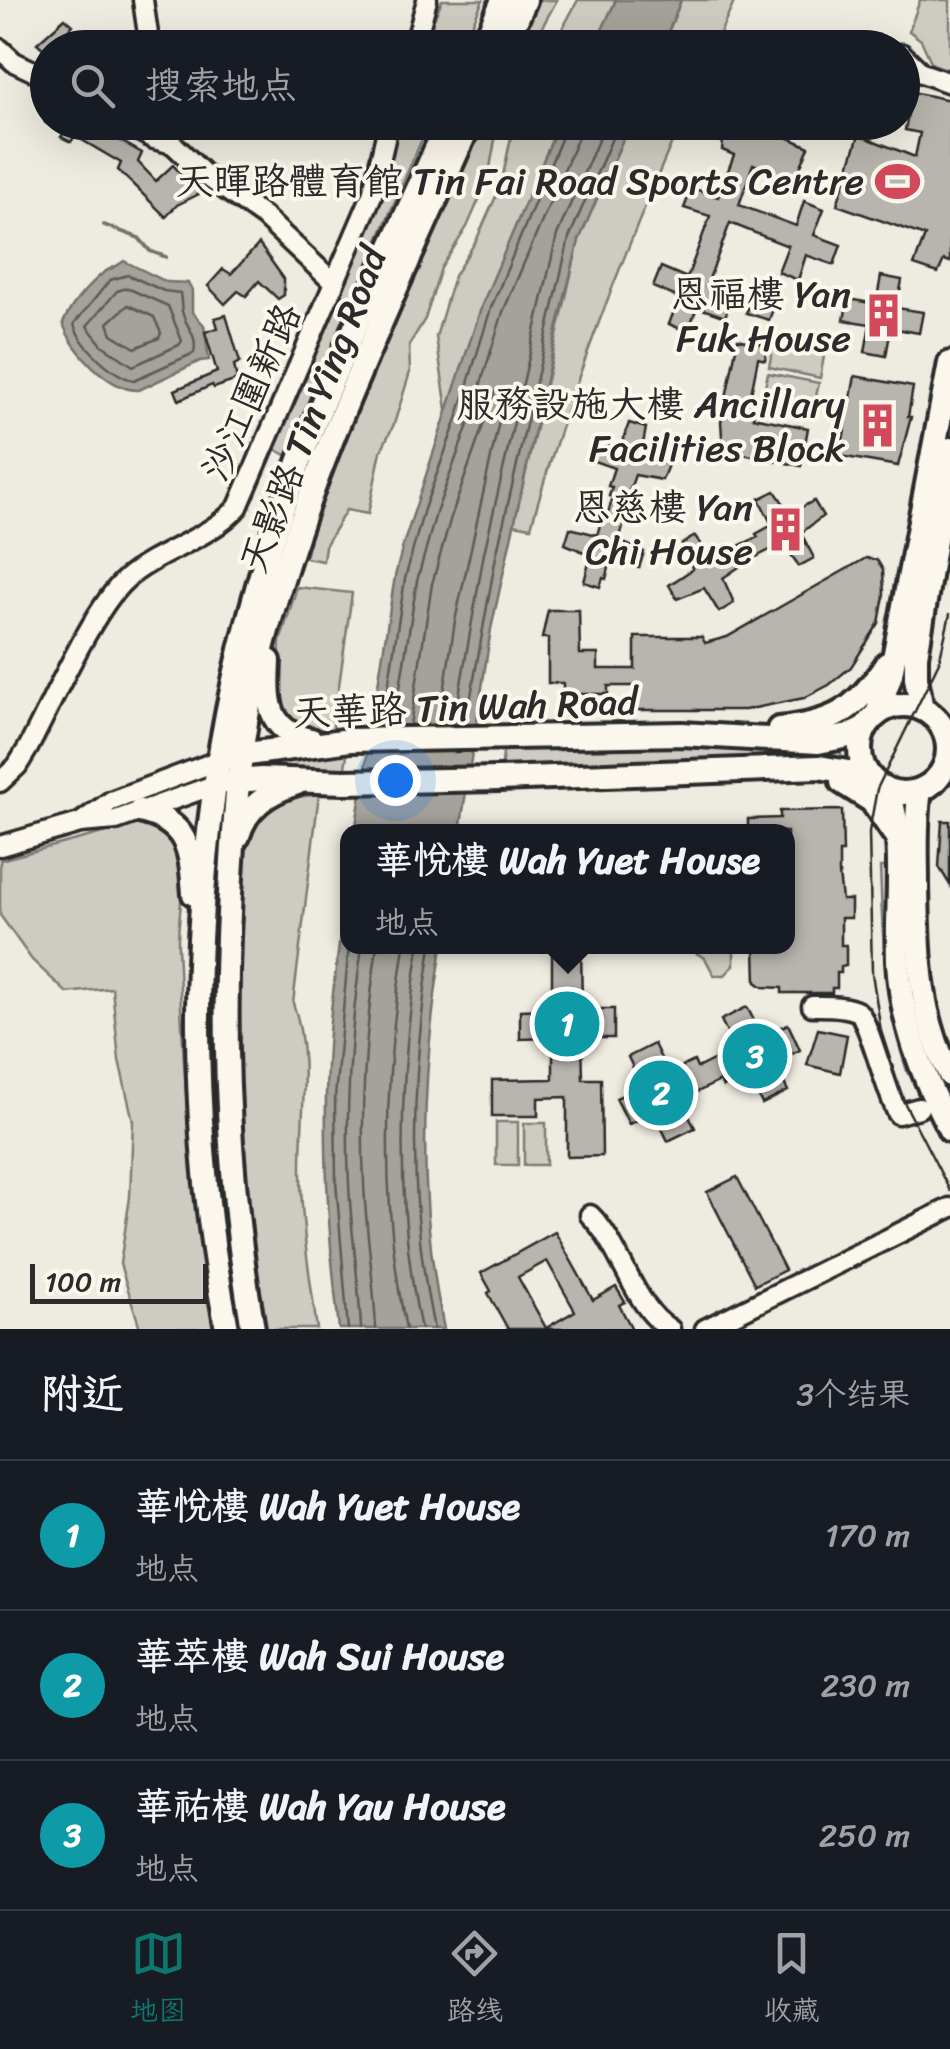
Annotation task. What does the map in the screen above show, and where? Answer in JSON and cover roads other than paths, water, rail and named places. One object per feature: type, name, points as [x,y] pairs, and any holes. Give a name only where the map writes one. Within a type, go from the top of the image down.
[{"type":"main road","points":[[490,30],[503,0]]},
{"type":"main road","points":[[512,30],[525,0]]},
{"type":"main road","name":"天影路 Tin Ying Road","points":[[253,1329],[237,1216],[226,1079],[226,959],[232,857],[228,781],[220,760],[247,624],[285,501],[326,396],[440,140]]},
{"type":"main road","name":"天影路 Tin Ying Road","points":[[227,1329],[201,1114],[199,960],[228,781],[244,754],[255,676],[316,478],[462,140]]},
{"type":"main road","points":[[871,721],[894,706],[922,709],[932,715],[948,736],[945,773],[910,793],[882,786],[866,773],[859,750],[894,653],[950,363]]},
{"type":"main road","points":[[922,709],[916,656],[950,449]]},
{"type":"main road","points":[[271,617],[268,682],[274,717],[288,733],[323,742]]},
{"type":"main road","points":[[712,735],[812,725],[838,716],[867,692],[894,653]]},
{"type":"main road","name":"天華路 Tin Wah Road","points":[[220,760],[350,740],[712,735],[828,741],[850,736],[871,721]]},
{"type":"main road","name":"天華路 Tin Wah Road","points":[[228,781],[500,779],[819,767],[848,772],[882,786]]},
{"type":"main road","points":[[713,770],[815,776],[852,786],[880,810],[892,831],[898,854]]},
{"type":"main road","points":[[232,857],[241,826],[257,804],[277,790],[315,779]]},
{"type":"main road","points":[[882,786],[896,818],[898,961],[904,1006],[921,1068],[950,1130]]},
{"type":"main road","points":[[920,790],[916,835],[919,957],[926,1012],[950,1092]]},
{"type":"main road","points":[[140,811],[175,827],[189,847],[199,960]]},
{"type":"main road","points":[[939,1054],[950,1075]]},
{"type":"street","points":[[143,0],[147,30]]},
{"type":"street","points":[[419,30],[428,0]]},
{"type":"street","points":[[0,49],[30,70]]},
{"type":"street","points":[[920,71],[950,83]]},
{"type":"street","points":[[158,140],[173,144],[205,175],[264,217],[334,283]]},
{"type":"street","name":"沙江圍新路","points":[[0,782],[28,748],[115,590],[140,569],[217,526],[238,506],[372,195],[386,140]]},
{"type":"street","name":"天華路 Tin Wah Road","points":[[80,823],[111,801],[220,760]]},
{"type":"street","name":"天華路 Tin Wah Road","points":[[0,846],[80,823],[116,820],[228,781]]},
{"type":"street","points":[[812,1006],[859,1012],[898,1114],[919,1108]]},
{"type":"street","points":[[705,1329],[950,1208]]},
{"type":"street","points":[[590,1215],[604,1229],[649,1310],[670,1329]]},
{"type":"water","points":[[616,0],[681,0],[669,30],[602,30]]},
{"type":"water","points":[[552,140],[623,140],[579,240],[559,321],[491,629],[461,824],[356,824],[395,576],[482,305]]},
{"type":"water","points":[[124,261],[167,282],[188,283],[192,290],[192,312],[204,325],[209,360],[139,390],[116,384],[83,356],[63,323],[91,285]]},
{"type":"water","points":[[340,939],[340,954],[441,954],[430,1043],[425,1138],[429,1234],[444,1329],[339,1329],[326,1153],[329,1027]]},
{"type":"waterway","points":[[104,225],[139,238],[150,251],[166,257]]},
{"type":"tram line","points":[[950,614],[939,662],[877,789],[869,832],[872,973],[881,1031],[903,1100],[950,1191]]},
{"type":"place","name":"天暉路體育館 Tin Fai Road Sports Centre","points":[[897,181]]},
{"type":"place","name":"恩福樓 Yan Fuk House","points":[[884,316]]},
{"type":"place","name":"服務設施大樓 Ancillary Facilities Block","points":[[878,426]]},
{"type":"place","name":"恩慈樓 Yan Chi House","points":[[786,529]]},
{"type":"place","name":"華悅樓 Wah Yuet House","points":[[567,1024]]},
{"type":"place","name":"華祐樓 Wah Yau House","points":[[755,1056]]},
{"type":"place","name":"華萃樓 Wah Sui House","points":[[661,1093]]}]
